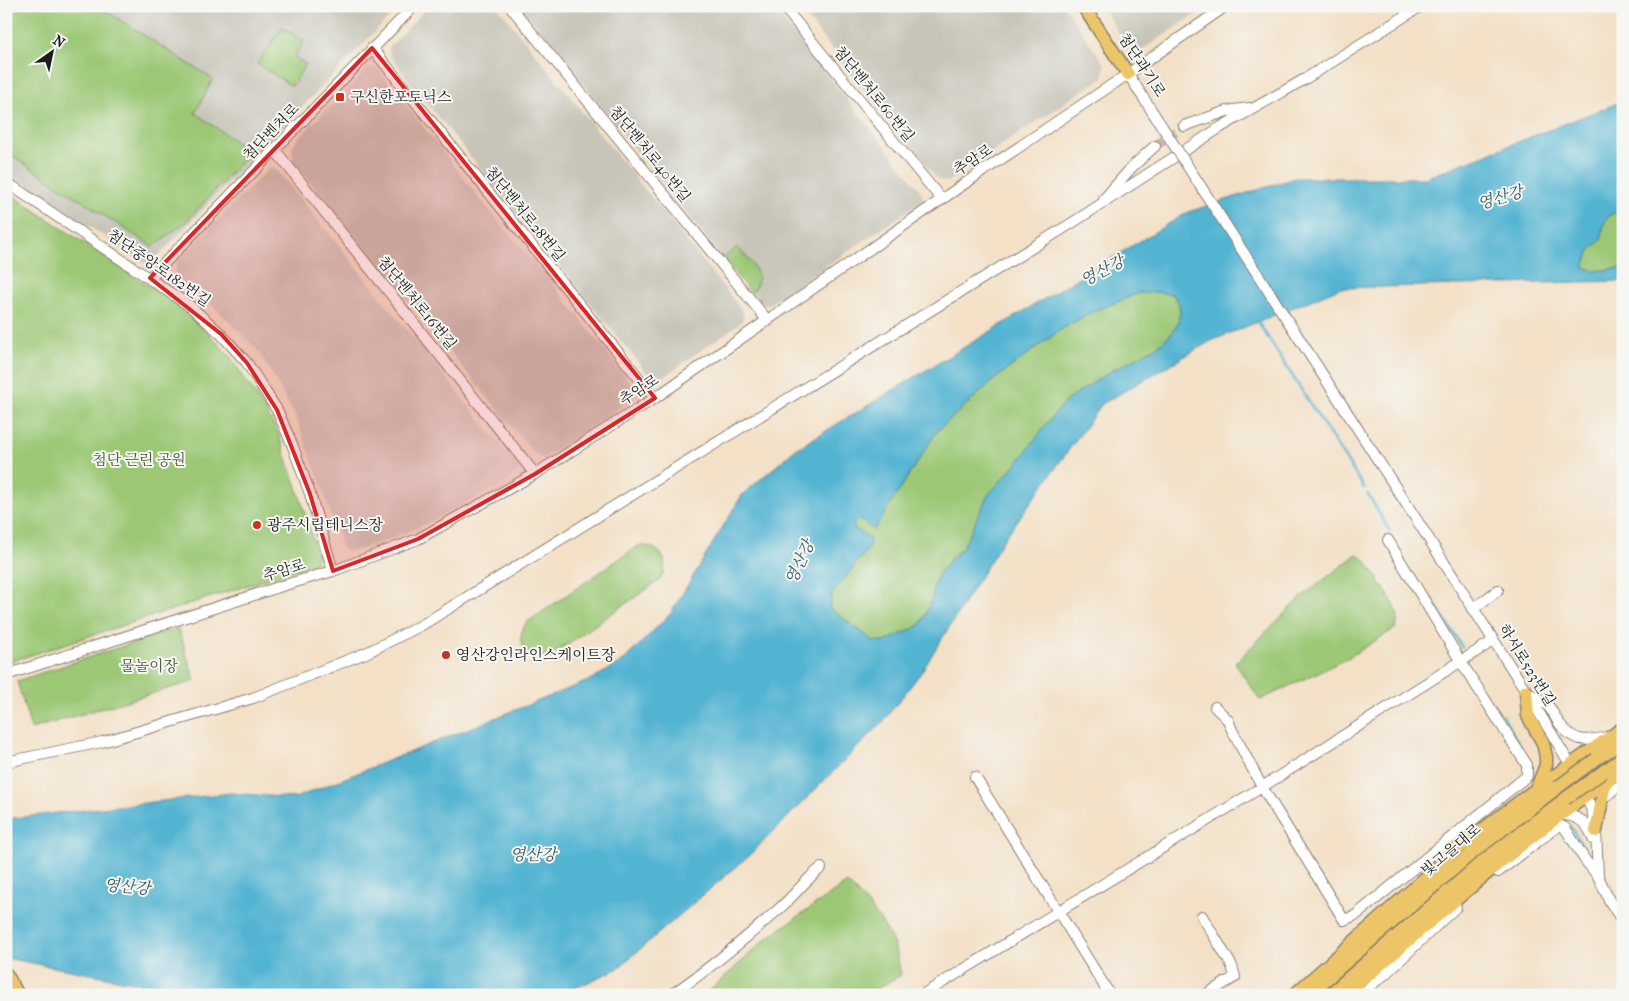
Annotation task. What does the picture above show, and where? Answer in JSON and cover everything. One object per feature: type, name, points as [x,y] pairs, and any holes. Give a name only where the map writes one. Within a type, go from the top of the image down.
[{"type":"main road","name":"첨단과기로","points":[[1084,6],[1128,74]]},
{"type":"main road","points":[[1526,692],[1528,716],[1543,743],[1546,757],[1546,765],[1536,789]]},
{"type":"main road","points":[[1294,995],[1460,847],[1570,764],[1617,739],[1623,728]]},
{"type":"main road","name":"빛고을대로","points":[[1308,995],[1472,853],[1596,760],[1617,739]]},
{"type":"main road","name":"빛고을대로","points":[[1329,995],[1482,862],[1565,799],[1604,777],[1623,758]]},
{"type":"main road","points":[[1345,995],[1497,864],[1585,796],[1604,777],[1623,771]]},
{"type":"main road","points":[[1596,831],[1604,777]]},
{"type":"main road","points":[[6,974],[18,995]]},
{"type":"street","name":"첨단벤처로","points":[[150,278],[414,6]]},
{"type":"street","name":"첨단벤처로40번길","points":[[510,6],[768,321]]},
{"type":"street","name":"첨단벤처로60번길","points":[[783,6],[942,200]]},
{"type":"street","name":"추암로","points":[[6,675],[333,571],[418,539],[535,474],[656,398],[1226,6]]},
{"type":"street","points":[[6,762],[102,742],[253,698],[368,652],[422,626],[1087,214],[1255,107],[1305,79],[1421,6]]},
{"type":"street","name":"첨단벤처로28번길","points":[[372,48],[656,398]]},
{"type":"street","name":"첨단과기로","points":[[1128,74],[1418,522]]},
{"type":"street","points":[[1184,126],[1227,111],[1255,107]]},
{"type":"street","points":[[1087,214],[1105,199],[1132,167],[1155,146]]},
{"type":"street","name":"첨단벤처로16번길","points":[[275,150],[535,474]]},
{"type":"street","name":"첨단중앙로182번길","points":[[6,182],[190,306],[221,334],[247,363],[277,410],[292,444],[310,494],[333,571]]},
{"type":"street","name":"하서로523번길","points":[[1418,522],[1570,764],[1592,810],[1596,831],[1598,876]]},
{"type":"street","points":[[1215,707],[1228,720],[1262,787],[1344,920],[1356,916],[1526,776],[1527,765],[1461,662],[1388,540]]},
{"type":"street","points":[[1473,609],[1498,590]]},
{"type":"street","points":[[922,995],[1262,787],[1494,641]]},
{"type":"street","points":[[1526,692],[1548,706],[1568,733],[1580,740],[1617,739]]},
{"type":"street","points":[[975,777],[1110,995]]},
{"type":"street","points":[[1602,799],[1623,782]]},
{"type":"street","points":[[1559,815],[1568,815],[1582,820],[1592,834],[1597,852]]},
{"type":"street","points":[[1358,995],[1384,975],[1468,896],[1558,825],[1565,828],[1585,860],[1598,876],[1609,900],[1623,922]]},
{"type":"street","points":[[671,995],[760,926],[792,897],[808,878],[821,868]]},
{"type":"street","points":[[1202,916],[1232,966],[1235,977],[1205,995]]},
{"type":"highlighted area","points":[[372,48],[655,398],[535,474],[418,539],[333,571],[310,494],[277,410],[247,363],[221,334],[150,278]]},
{"type":"shaded area","points":[[6,6],[400,6],[149,265],[6,172]]},
{"type":"shaded area","points":[[429,6],[497,6],[742,310],[744,317],[741,322],[661,379],[651,378],[408,80],[390,55],[389,47]]},
{"type":"shaded area","points":[[521,6],[772,6],[920,190],[923,197],[921,202],[768,305],[762,304],[756,300]]},
{"type":"shaded area","points":[[797,6],[1064,6],[1105,65],[1103,77],[947,182],[942,181],[937,179]]},
{"type":"shaded area","points":[[1101,6],[1208,6],[1142,50],[1136,52],[1130,50]]},
{"type":"shaded area","points":[[369,68],[378,69],[488,209],[556,288],[634,387],[634,397],[543,458],[532,451],[293,162],[292,147],[297,139]]},
{"type":"shaded area","points":[[272,168],[278,171],[517,465],[519,469],[511,479],[419,527],[356,550],[347,551],[342,549],[324,492],[296,418],[259,352],[211,304],[176,278],[175,274],[176,263],[268,169]]},
{"type":"green space","points":[[6,6],[98,6],[213,79],[195,113],[250,152],[187,221],[153,247],[6,152]]},
{"type":"green space","points":[[282,27],[304,41],[294,57],[306,64],[292,86],[257,64]]},
{"type":"green space","name":"첨단 근린 공원","points":[[6,191],[177,305],[230,356],[277,431],[296,484],[318,556],[314,564],[6,663]]},
{"type":"green space","points":[[1623,210],[1623,268],[1595,271],[1584,267],[1590,250],[1601,240],[1608,217]]},
{"type":"green space","points":[[737,247],[755,268],[757,274],[756,287],[751,293],[723,259]]},
{"type":"green space","points":[[1139,293],[1173,294],[1179,304],[1178,323],[1171,334],[1156,347],[1111,371],[1002,479],[963,547],[953,555],[935,582],[932,599],[919,626],[884,642],[874,641],[829,608],[832,594],[866,551],[870,543],[869,538],[855,529],[853,522],[860,520],[874,529],[937,431],[996,378],[1060,330],[1092,312]]},
{"type":"green space","points":[[638,546],[652,548],[662,555],[665,566],[660,580],[550,656],[535,657],[524,650],[521,638],[522,630],[526,623]]},
{"type":"green space","points":[[1357,554],[1366,561],[1395,606],[1398,618],[1396,628],[1346,659],[1260,700],[1235,663],[1299,599]]},
{"type":"green space","name":"물놀이장","points":[[178,628],[195,681],[31,729],[17,681]]},
{"type":"green space","points":[[847,883],[881,921],[895,948],[901,975],[866,995],[705,995],[767,938]]},
{"type":"water","name":"영산강","points":[[1623,101],[1623,210],[1608,217],[1601,240],[1590,250],[1584,267],[1595,271],[1623,268],[1623,281],[1340,288],[1211,341],[1102,404],[1004,539],[920,674],[882,723],[752,853],[617,969],[560,995],[201,995],[6,958],[6,819],[231,793],[295,798],[588,681],[621,663],[671,613],[742,495],[796,449],[1188,212],[1295,178],[1425,178]],"holes":[[[1139,293],[1173,294],[1179,304],[1180,312],[1178,323],[1171,334],[1156,347],[1111,371],[1067,400],[1019,461],[988,495],[963,547],[940,571],[935,582],[932,599],[919,626],[884,642],[874,641],[829,608],[832,594],[866,551],[870,543],[869,538],[855,529],[854,522],[860,520],[874,530],[937,431],[996,378],[1060,330],[1092,312]]]},
{"type":"waterway","points":[[1258,322],[1364,488]]},
{"type":"waterway","points":[[1368,494],[1390,532]]},
{"type":"waterway","points":[[1432,599],[1462,647]]},
{"type":"waterway","points":[[1502,715],[1521,747]]},
{"type":"waterway","points":[[1569,825],[1586,851]]},
{"type":"waterway","points":[[1611,891],[1623,910]]},
{"type":"tunnel","points":[[1155,146],[1184,126]]},
{"type":"place","name":"구신한포토닉스","points":[[340,97]]},
{"type":"place","name":"광주시립테니스장","points":[[257,525]]},
{"type":"place","name":"영산강인라인스케이트장","points":[[446,655]]}]
